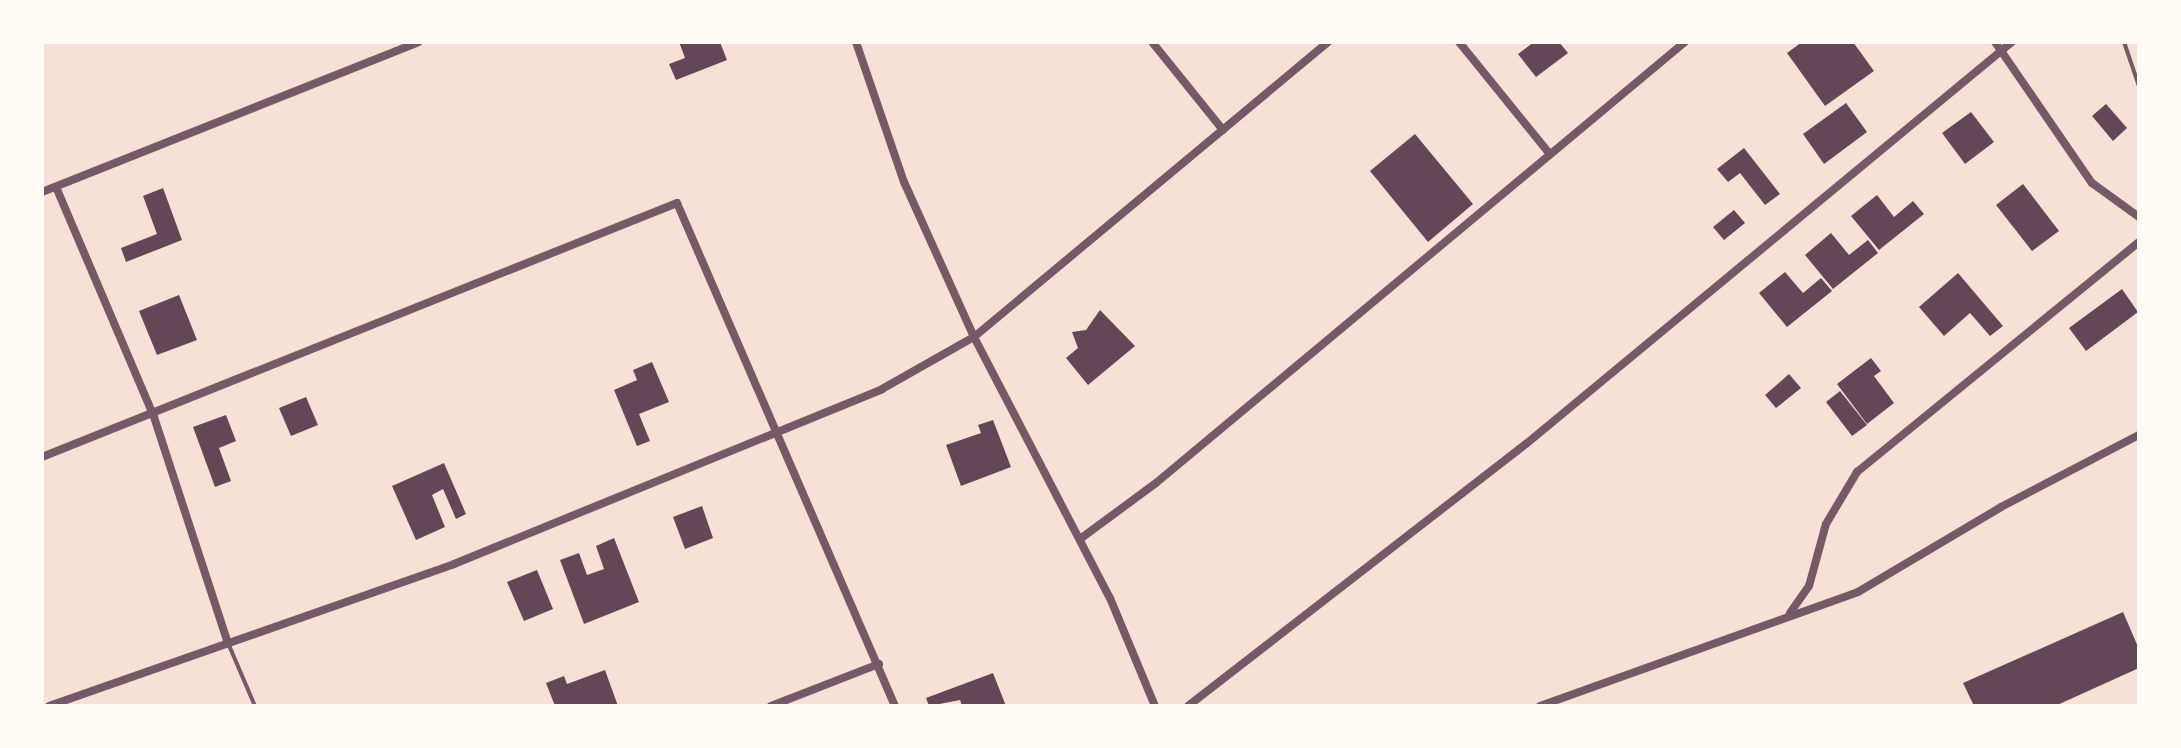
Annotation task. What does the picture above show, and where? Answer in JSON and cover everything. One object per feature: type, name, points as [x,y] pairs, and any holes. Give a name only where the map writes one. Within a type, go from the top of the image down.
[{"type":"street","points":[[42,192],[418,42]]},
{"type":"street","points":[[856,42],[904,182],[974,337],[1080,539],[1155,706]]},
{"type":"street","points":[[1152,42],[1223,130]]},
{"type":"street","points":[[49,706],[454,564],[882,389],[974,337],[1328,42]]},
{"type":"street","points":[[1459,42],[1548,152]]},
{"type":"street","points":[[1080,539],[1156,483],[1548,152],[1685,42]]},
{"type":"street","points":[[1995,42],[2092,183],[2139,217]]},
{"type":"street","points":[[1188,706],[1526,444],[2012,42]]},
{"type":"street","points":[[56,187],[153,414],[228,643]]},
{"type":"street","points":[[42,457],[677,203],[895,706]]},
{"type":"street","points":[[1790,613],[1809,586],[1826,524],[1857,472],[2139,242]]},
{"type":"street","points":[[1540,706],[1869,586],[2001,507],[2139,435]]},
{"type":"street","points":[[771,706],[879,664]]},
{"type":"lane","points":[[2124,42],[2139,86]]},
{"type":"lane","points":[[228,643],[255,706]]},
{"type":"building","points":[[679,42],[720,42],[727,60],[676,80],[669,64],[685,58]]},
{"type":"building","points":[[1534,42],[1559,42],[1568,53],[1536,77],[1518,54]]},
{"type":"building","points":[[1802,42],[1853,42],[1874,71],[1825,106],[1787,53]]},
{"type":"building","points":[[1846,103],[1867,132],[1824,164],[1803,134]]},
{"type":"building","points":[[2106,104],[2127,128],[2113,141],[2092,116]]},
{"type":"building","points":[[1971,112],[1994,142],[1965,164],[1942,133]]},
{"type":"building","points":[[1415,134],[1473,204],[1428,242],[1370,171]]},
{"type":"building","points":[[1744,148],[1780,194],[1765,205],[1740,173],[1728,182],[1717,169]]},
{"type":"building","points":[[2023,184],[2059,231],[2032,251],[1996,205]]},
{"type":"building","points":[[163,188],[182,240],[126,262],[121,248],[157,234],[143,196]]},
{"type":"building","points":[[1877,195],[1894,217],[1913,201],[1924,214],[1879,250],[1851,216]]},
{"type":"building","points":[[1734,210],[1745,223],[1724,240],[1713,227]]},
{"type":"building","points":[[1831,233],[1849,255],[1868,240],[1878,253],[1833,289],[1805,255]]},
{"type":"building","points":[[1785,272],[1803,293],[1821,278],[1832,291],[1787,327],[1759,293]]},
{"type":"building","points":[[1958,273],[2003,326],[1990,336],[1970,313],[1944,336],[1919,307]]},
{"type":"building","points":[[2122,289],[2138,312],[2086,351],[2069,328]]},
{"type":"building","points":[[179,295],[197,340],[157,355],[139,311]]},
{"type":"building","points":[[1100,310],[1135,346],[1088,385],[1066,358],[1078,348],[1072,332],[1086,330]]},
{"type":"building","points":[[1871,358],[1881,371],[1874,376],[1894,403],[1867,424],[1837,384]]},
{"type":"building","points":[[652,362],[669,402],[639,414],[650,441],[637,446],[614,390],[637,380],[633,370]]},
{"type":"building","points":[[1789,374],[1801,388],[1776,408],[1765,395]]},
{"type":"building","points":[[1840,391],[1867,425],[1852,436],[1826,402]]},
{"type":"building","points":[[306,397],[318,425],[291,436],[279,408]]},
{"type":"building","points":[[226,415],[236,441],[219,448],[231,481],[215,487],[193,427]]},
{"type":"building","points":[[993,420],[1011,467],[961,486],[946,445],[981,433],[978,425]]},
{"type":"building","points":[[444,463],[466,514],[456,519],[443,489],[432,495],[445,527],[416,540],[392,486]]},
{"type":"building","points":[[702,506],[713,538],[685,549],[673,517]]},
{"type":"building","points":[[614,538],[639,602],[584,624],[560,560],[579,553],[587,575],[604,569],[596,546]]},
{"type":"building","points":[[537,570],[553,609],[524,621],[507,582]]},
{"type":"building","points":[[2123,612],[2139,649],[2139,668],[2055,706],[1974,706],[1963,683]]},
{"type":"building","points":[[605,670],[618,706],[555,706],[546,683],[564,676],[567,684]]},
{"type":"building","points":[[993,673],[1006,706],[962,706],[960,700],[929,706],[926,698]]}]
